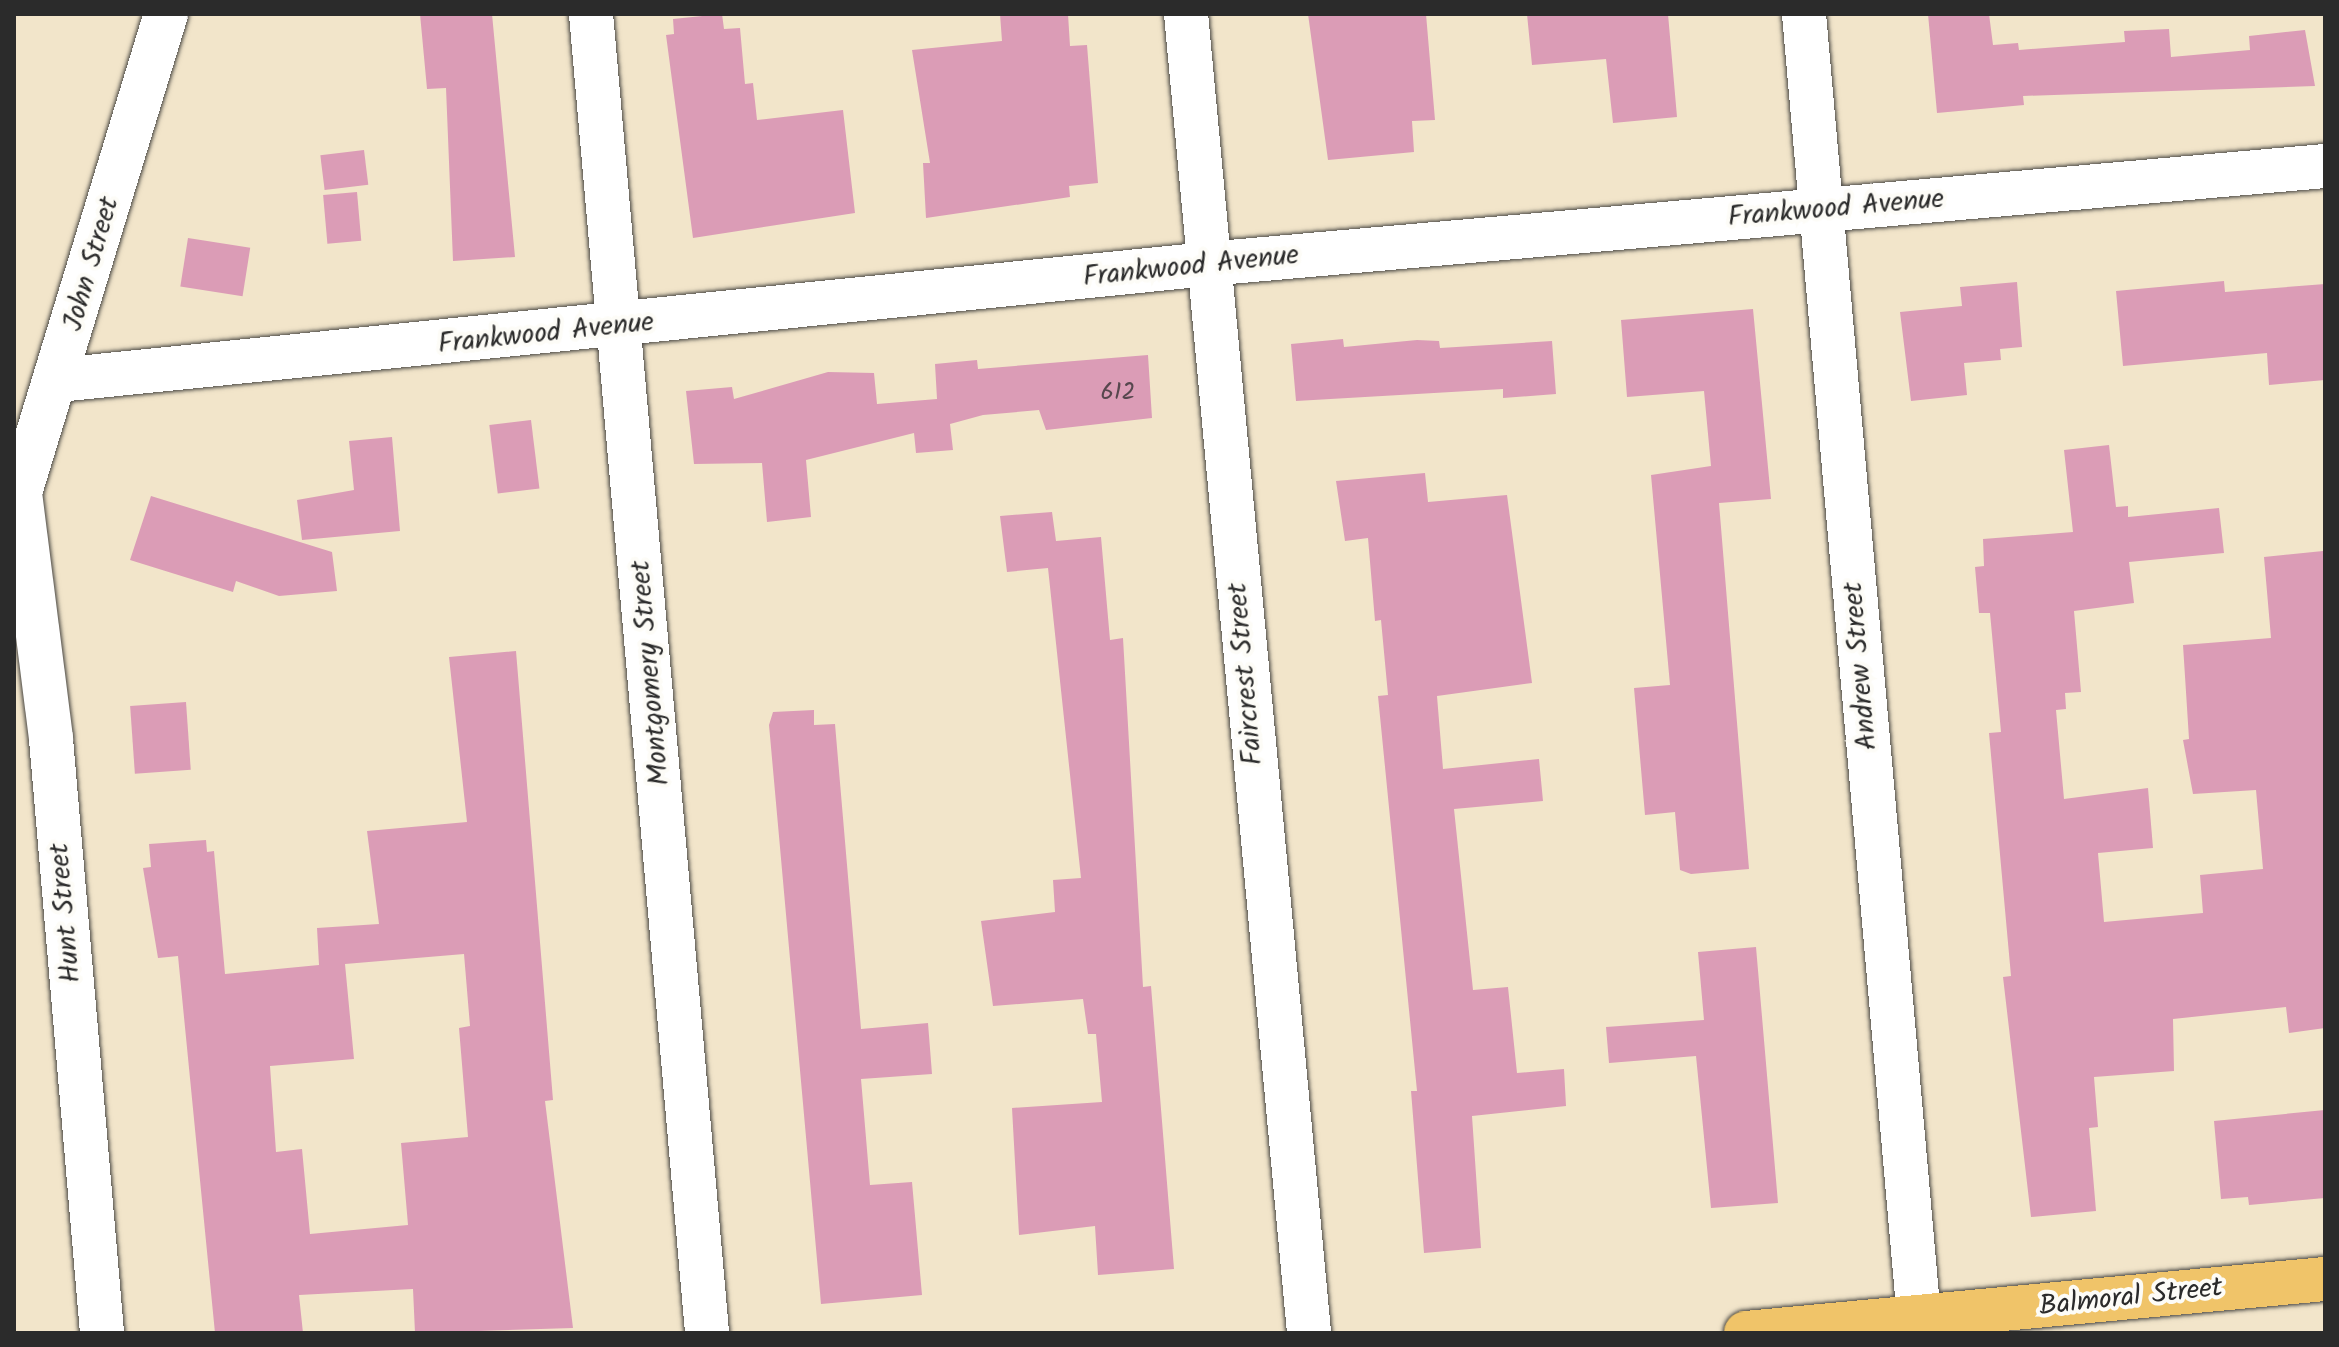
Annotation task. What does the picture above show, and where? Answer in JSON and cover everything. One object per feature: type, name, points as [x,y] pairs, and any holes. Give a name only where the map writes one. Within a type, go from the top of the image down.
[{"type":"main road","name":"Balmoral Street","points":[[1746,1333],[2325,1279]]},
{"type":"street","name":"John Street","points":[[16,499],[58,380],[166,14]]},
{"type":"street","name":"Montgomery Street","points":[[591,14],[622,327],[707,1333]]},
{"type":"street","name":"Faircrest Street","points":[[1186,14],[1309,1333]]},
{"type":"street","name":"Andrew Street","points":[[1804,14],[1919,1319]]},
{"type":"street","name":"Frankwood Avenue","points":[[58,380],[622,327],[1207,264],[2325,166]]},
{"type":"street","name":"Hunt Street","points":[[16,499],[51,739],[102,1333]]},
{"type":"building","points":[[420,14],[492,14],[515,257],[453,261],[446,88],[427,89]]},
{"type":"building","points":[[722,14],[724,29],[740,28],[745,84],[753,83],[757,120],[843,110],[855,213],[693,238],[666,35],[674,34],[673,19]]},
{"type":"building","points":[[1000,14],[1068,14],[1070,46],[1087,45],[1098,183],[1069,186],[1070,197],[926,218],[923,163],[930,163],[912,50],[1002,41]]},
{"type":"building","points":[[1308,14],[1426,14],[1435,120],[1412,121],[1414,152],[1328,160]]},
{"type":"building","points":[[1527,14],[1668,14],[1677,117],[1613,123],[1606,59],[1532,65]]},
{"type":"building","points":[[1928,14],[1989,14],[1993,45],[2018,43],[2019,50],[2125,42],[2124,31],[2169,29],[2171,57],[2250,50],[2249,36],[2305,30],[2315,86],[2023,96],[2024,105],[1937,113]]},
{"type":"building","points":[[364,150],[368,185],[325,190],[320,155]]},
{"type":"building","points":[[357,192],[361,241],[327,244],[323,195]]},
{"type":"building","points":[[188,238],[250,248],[243,296],[180,286]]},
{"type":"building","points":[[2224,281],[2225,292],[2325,284],[2325,380],[2269,385],[2267,353],[2123,366],[2116,291]]},
{"type":"building","points":[[2017,282],[2022,347],[2000,349],[2001,360],[1964,363],[1967,395],[1911,401],[1900,312],[1962,306],[1960,287]]},
{"type":"building","points":[[1753,309],[1771,499],[1719,503],[1749,869],[1691,874],[1680,870],[1675,812],[1645,815],[1634,688],[1670,685],[1651,475],[1711,466],[1704,391],[1627,397],[1621,320]]},
{"type":"building","points":[[1343,339],[1344,347],[1417,340],[1439,341],[1440,348],[1552,341],[1556,394],[1503,398],[1503,389],[1296,401],[1291,344]]},
{"type":"building","points":[[1148,355],[1152,418],[1046,430],[1039,410],[983,415],[950,424],[953,450],[916,453],[914,433],[806,460],[811,517],[767,522],[762,463],[694,464],[686,391],[732,387],[734,399],[828,372],[874,373],[877,404],[937,399],[935,364],[977,360],[978,369]]},
{"type":"building","points":[[531,420],[539,488],[498,494],[489,425]]},
{"type":"building","points":[[392,437],[400,531],[302,540],[297,500],[354,490],[349,441]]},
{"type":"building","points":[[2109,445],[2116,507],[2128,506],[2128,517],[2219,508],[2224,553],[2129,562],[2134,603],[2074,611],[2081,692],[2065,693],[2066,709],[2056,710],[2064,799],[2148,788],[2153,848],[2098,853],[2104,922],[2203,913],[2200,875],[2263,869],[2256,790],[2193,794],[2183,740],[2189,739],[2183,645],[2271,638],[2264,557],[2323,551],[2325,1028],[2289,1033],[2286,1007],[2173,1019],[2174,1071],[2094,1077],[2098,1127],[2089,1128],[2096,1211],[2031,1217],[2003,977],[2011,976],[1989,733],[2001,732],[1990,613],[1979,613],[1975,567],[1984,566],[1983,539],[2073,532],[2064,450]]},
{"type":"building","points":[[1425,473],[1428,502],[1507,495],[1532,683],[1437,696],[1443,769],[1539,759],[1543,801],[1454,809],[1473,990],[1508,987],[1517,1073],[1564,1069],[1566,1106],[1472,1116],[1481,1248],[1424,1253],[1411,1091],[1417,1091],[1378,696],[1388,695],[1381,620],[1375,621],[1368,538],[1345,541],[1336,481]]},
{"type":"building","points":[[151,496],[332,552],[337,591],[279,596],[236,581],[233,592],[130,560]]},
{"type":"building","points":[[1052,512],[1056,541],[1101,537],[1110,640],[1123,638],[1143,987],[1151,986],[1174,1269],[1098,1275],[1095,1226],[1019,1235],[1012,1108],[1102,1102],[1096,1034],[1088,1034],[1083,999],[993,1006],[981,921],[1055,912],[1053,880],[1081,878],[1048,568],[1007,572],[1000,516]]},
{"type":"building","points":[[516,651],[553,1100],[545,1101],[573,1328],[415,1333],[413,1289],[299,1295],[303,1333],[215,1333],[178,956],[158,958],[143,868],[151,867],[149,844],[206,840],[207,852],[214,851],[225,974],[319,965],[317,928],[379,924],[367,831],[467,822],[449,657]],"holes":[[[464,954],[470,1026],[459,1028],[468,1137],[401,1143],[408,1225],[310,1234],[302,1149],[276,1152],[270,1066],[354,1059],[345,964]]]},
{"type":"building","points":[[186,702],[191,770],[135,774],[130,706]]},
{"type":"building","points":[[814,710],[814,725],[835,724],[861,1029],[928,1023],[932,1074],[861,1079],[870,1185],[912,1182],[922,1295],[821,1304],[769,725],[773,712]]},
{"type":"building","points":[[1756,947],[1778,1203],[1711,1208],[1696,1056],[1609,1063],[1606,1027],[1704,1020],[1698,952]]},
{"type":"building","points":[[2325,1110],[2325,1198],[2249,1205],[2248,1197],[2221,1199],[2214,1121]]}]
